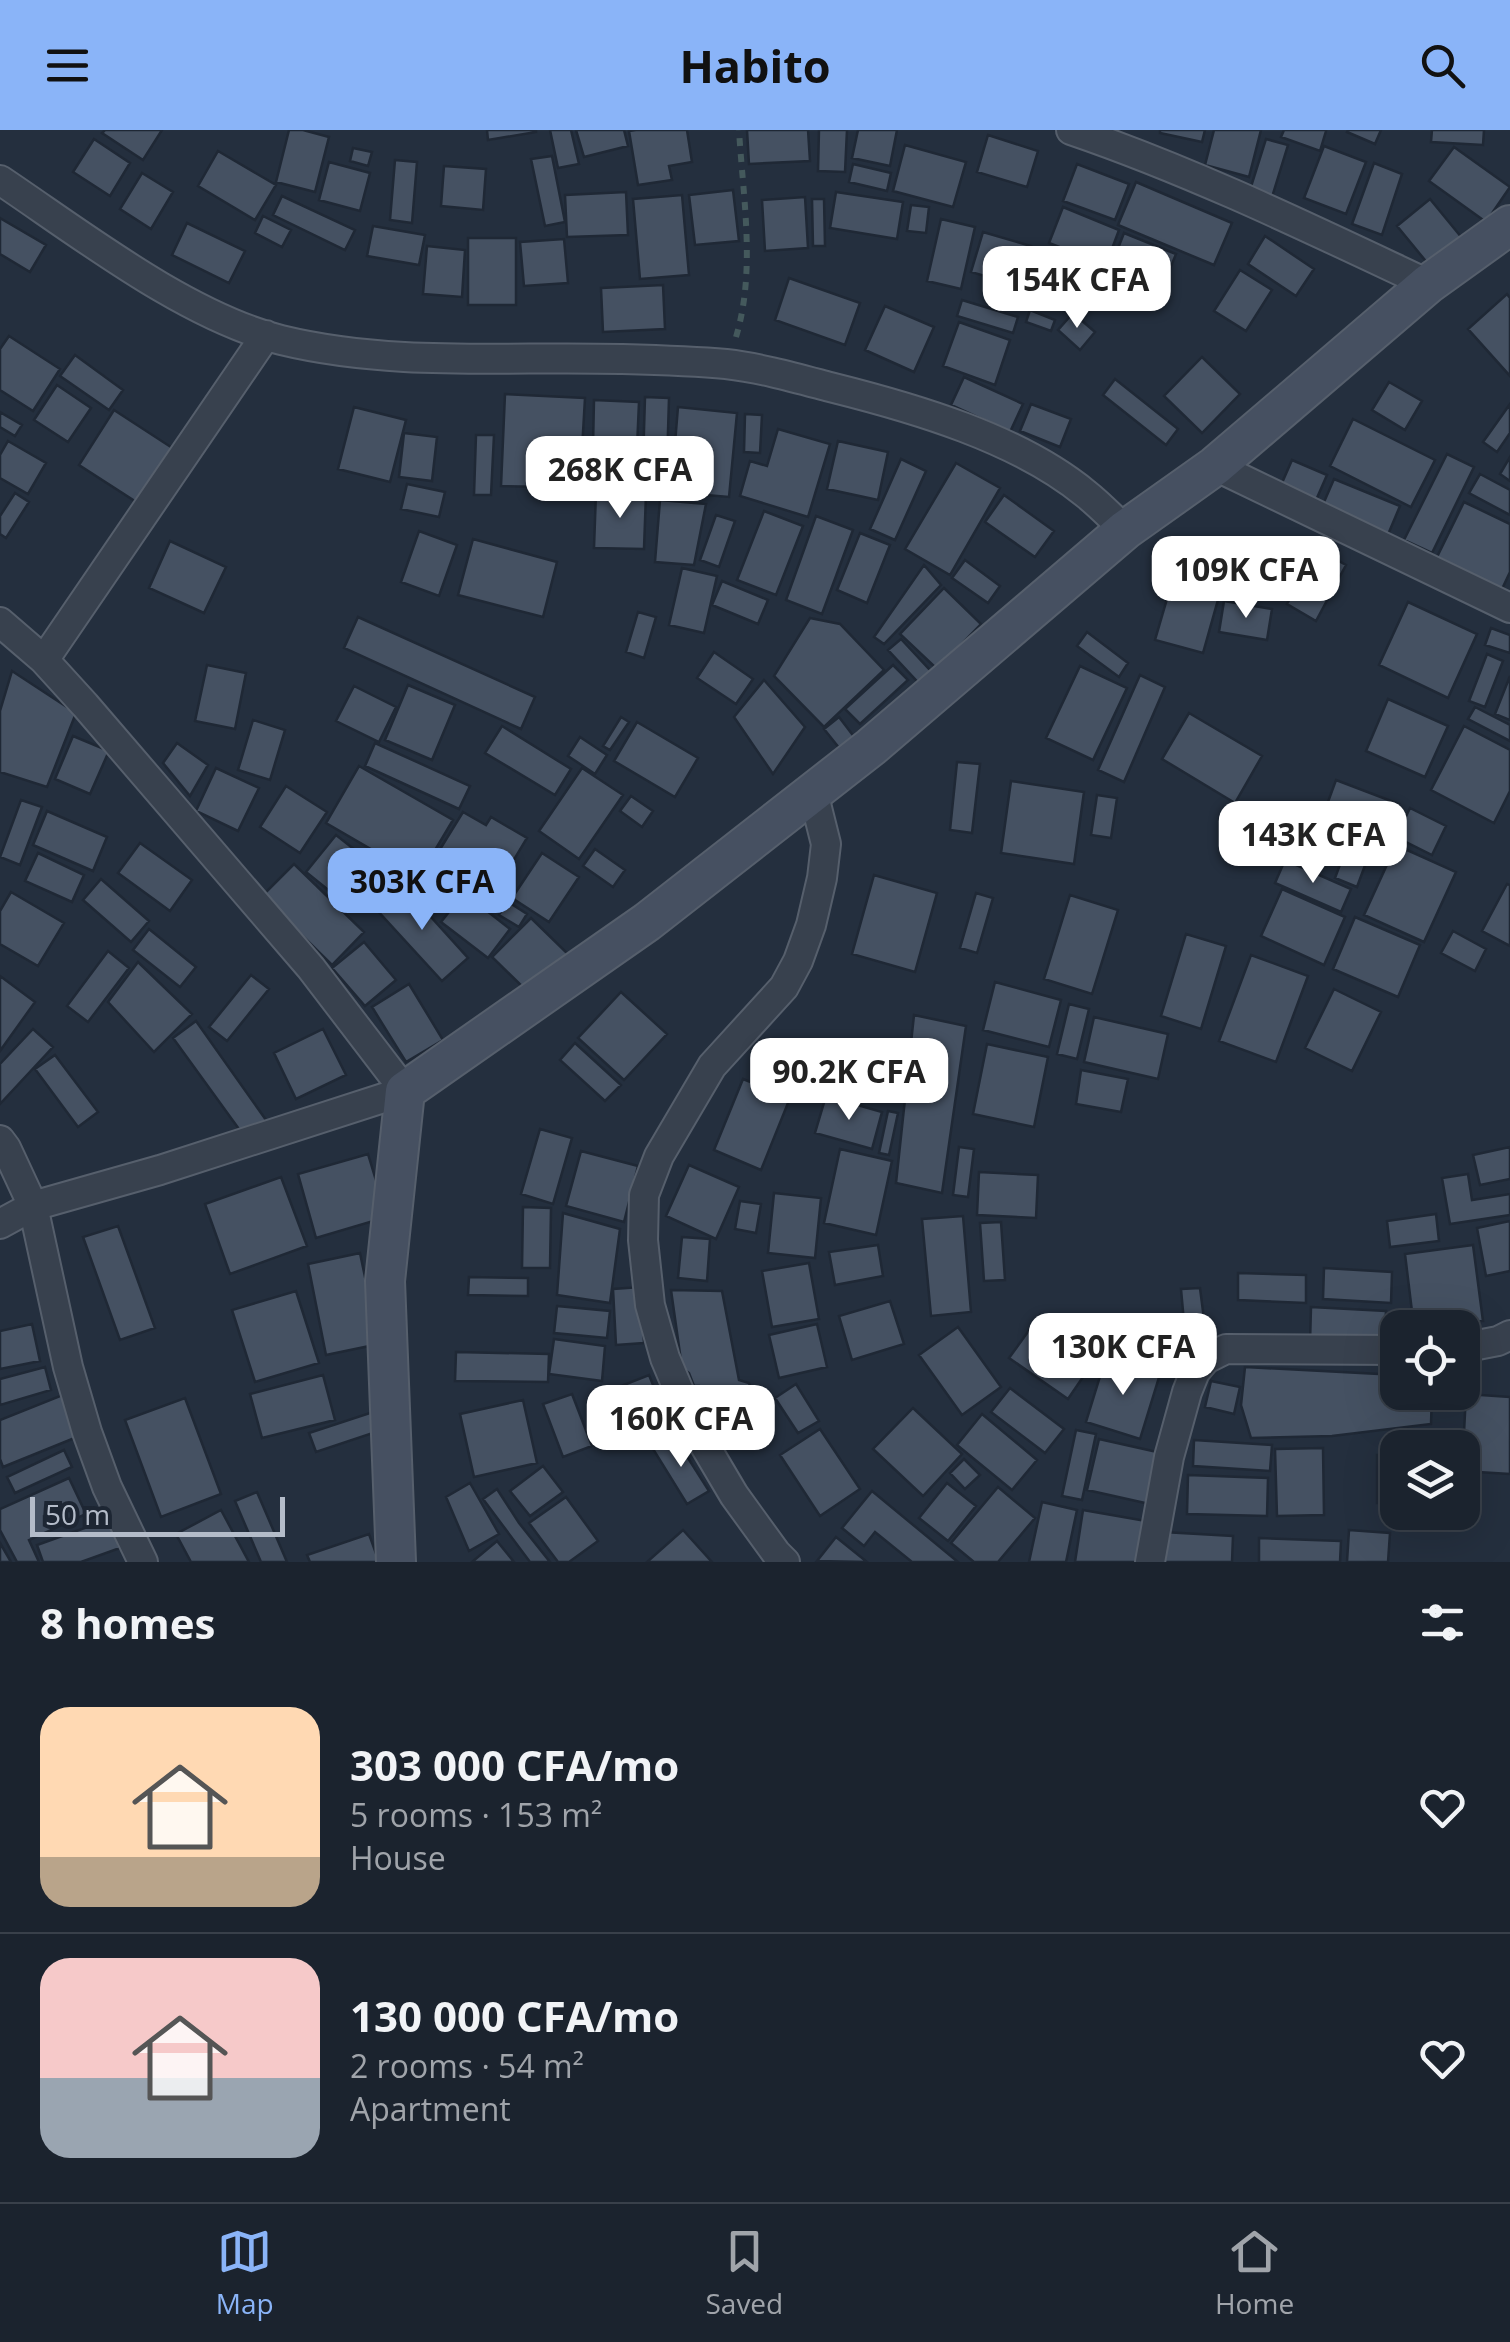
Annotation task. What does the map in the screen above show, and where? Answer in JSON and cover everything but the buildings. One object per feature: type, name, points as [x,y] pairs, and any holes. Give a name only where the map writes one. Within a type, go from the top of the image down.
[{"type":"street","points":[[1072,130],[1279,214],[1428,284]]},
{"type":"street","points":[[0,180],[177,296],[230,322],[280,340],[425,359],[620,359],[728,364],[803,380],[936,416],[1038,462],[1085,493],[1125,530]]},
{"type":"street","points":[[0,1224],[34,1206],[405,1091],[646,922],[871,747],[1125,530],[1215,466],[1428,284],[1510,225]]},
{"type":"street","points":[[44,660],[266,334]]},
{"type":"street","points":[[1215,466],[1510,608]]},
{"type":"street","points":[[0,622],[44,660],[311,968],[405,1091],[386,1281],[396,1562]]},
{"type":"street","points":[[785,1562],[734,1495],[694,1429],[666,1358],[650,1305],[643,1240],[644,1194],[659,1156],[712,1066],[784,988],[798,961],[811,925],[826,844],[812,792]]},
{"type":"street","points":[[0,1140],[34,1206],[68,1367],[107,1487],[143,1562]]},
{"type":"street","points":[[1480,1344],[1510,1335]]},
{"type":"street","points":[[1150,1562],[1169,1457],[1187,1392],[1195,1372],[1206,1359],[1226,1349],[1380,1350]]},
{"type":"path","points":[[728,364],[741,321],[747,268],[739,130]]}]
